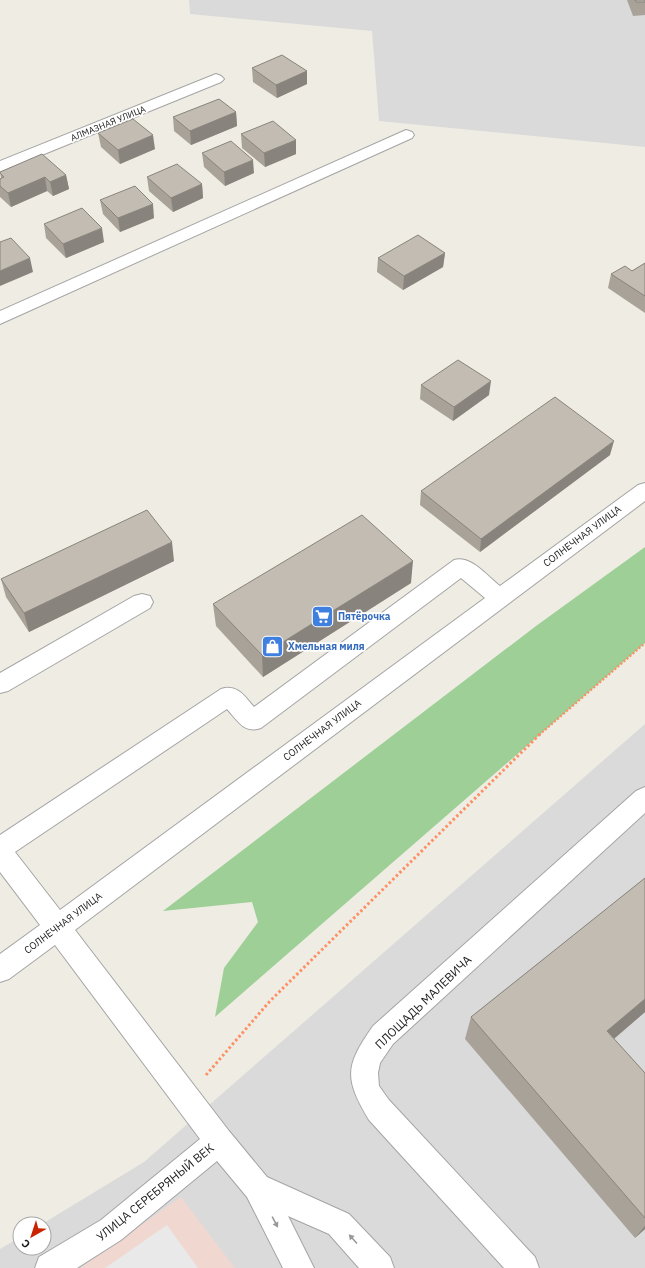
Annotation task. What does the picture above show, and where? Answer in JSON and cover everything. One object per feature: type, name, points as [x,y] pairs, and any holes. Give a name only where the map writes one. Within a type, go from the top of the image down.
[{"type":"street","name":"АЛМАЗНАЯ УЛИЦА","points":[[0,167],[216,79]]},
{"type":"street","points":[[0,318],[406,135]]},
{"type":"street","name":"СОЛНЕЧНАЯ УЛИЦА","points":[[0,970],[645,490]]},
{"type":"street","points":[[299,1268],[257,1187],[186,1098],[56,928],[0,851],[229,696],[253,721],[461,566],[500,598]]},
{"type":"street","points":[[0,684],[142,602]]},
{"type":"street","name":"ПЛОЩАДЬ МАЛЕВИЧА","points":[[524,1268],[379,1110],[366,1089],[364,1068],[371,1051],[383,1036],[645,798]]},
{"type":"street","name":"УЛИЦА СЕРЕБРЯНЫЙ ВЕК","points":[[50,1268],[111,1230],[219,1141]]},
{"type":"street","points":[[257,1187],[339,1224],[378,1268]]},
{"type":"path","points":[[186,1098],[270,1001],[546,729],[645,644]]},
{"type":"shaded area","points":[[189,0],[645,0],[645,147],[379,121],[372,31],[190,14]]},
{"type":"shaded area","points":[[645,724],[645,1268],[0,1268],[0,1249],[12,1242],[12,1256],[52,1256],[52,1218],[144,1162]]},
{"type":"shaded area","points":[[181,1197],[235,1268],[80,1268]]},
{"type":"shaded area","points":[[167,1225],[198,1268],[105,1268]]},
{"type":"green space","points":[[645,547],[645,643],[215,1017],[224,968],[258,922],[252,902],[163,911],[536,626]]},
{"type":"building","points":[[635,0],[645,0],[645,2],[636,2]]},
{"type":"building","points":[[282,55],[307,71],[276,85],[252,68]]},
{"type":"building","points":[[219,99],[236,112],[190,131],[173,117]]},
{"type":"building","points":[[133,119],[153,135],[118,150],[98,133]]},
{"type":"building","points":[[273,121],[296,140],[264,153],[241,134]]},
{"type":"building","points":[[231,141],[253,160],[224,172],[202,153]]},
{"type":"building","points":[[42,154],[66,175],[50,182],[45,177],[8,193],[0,186],[0,179],[4,177],[0,172]]},
{"type":"building","points":[[177,164],[202,184],[171,198],[147,177]]},
{"type":"building","points":[[135,186],[153,204],[118,218],[100,200]]},
{"type":"building","points":[[82,208],[102,228],[63,244],[44,224]]},
{"type":"building","points":[[418,235],[445,253],[404,276],[378,258]]},
{"type":"building","points":[[11,238],[30,258],[0,271],[0,242]]},
{"type":"building","points":[[645,263],[645,296],[611,274],[625,266],[632,271]]},
{"type":"building","points":[[458,360],[491,381],[454,407],[421,385]]},
{"type":"building","points":[[555,397],[614,441],[481,539],[421,491]]},
{"type":"building","points":[[147,510],[172,542],[24,613],[1,579]]},
{"type":"building","points":[[362,515],[413,561],[262,655],[213,604]]},
{"type":"building","points":[[645,878],[645,999],[607,1031],[645,1073],[645,1218],[471,1017]]},
{"type":"place","name":"Пятёрочка","points":[[323,616]]},
{"type":"place","name":"Хмельная миля","points":[[273,646]]}]
